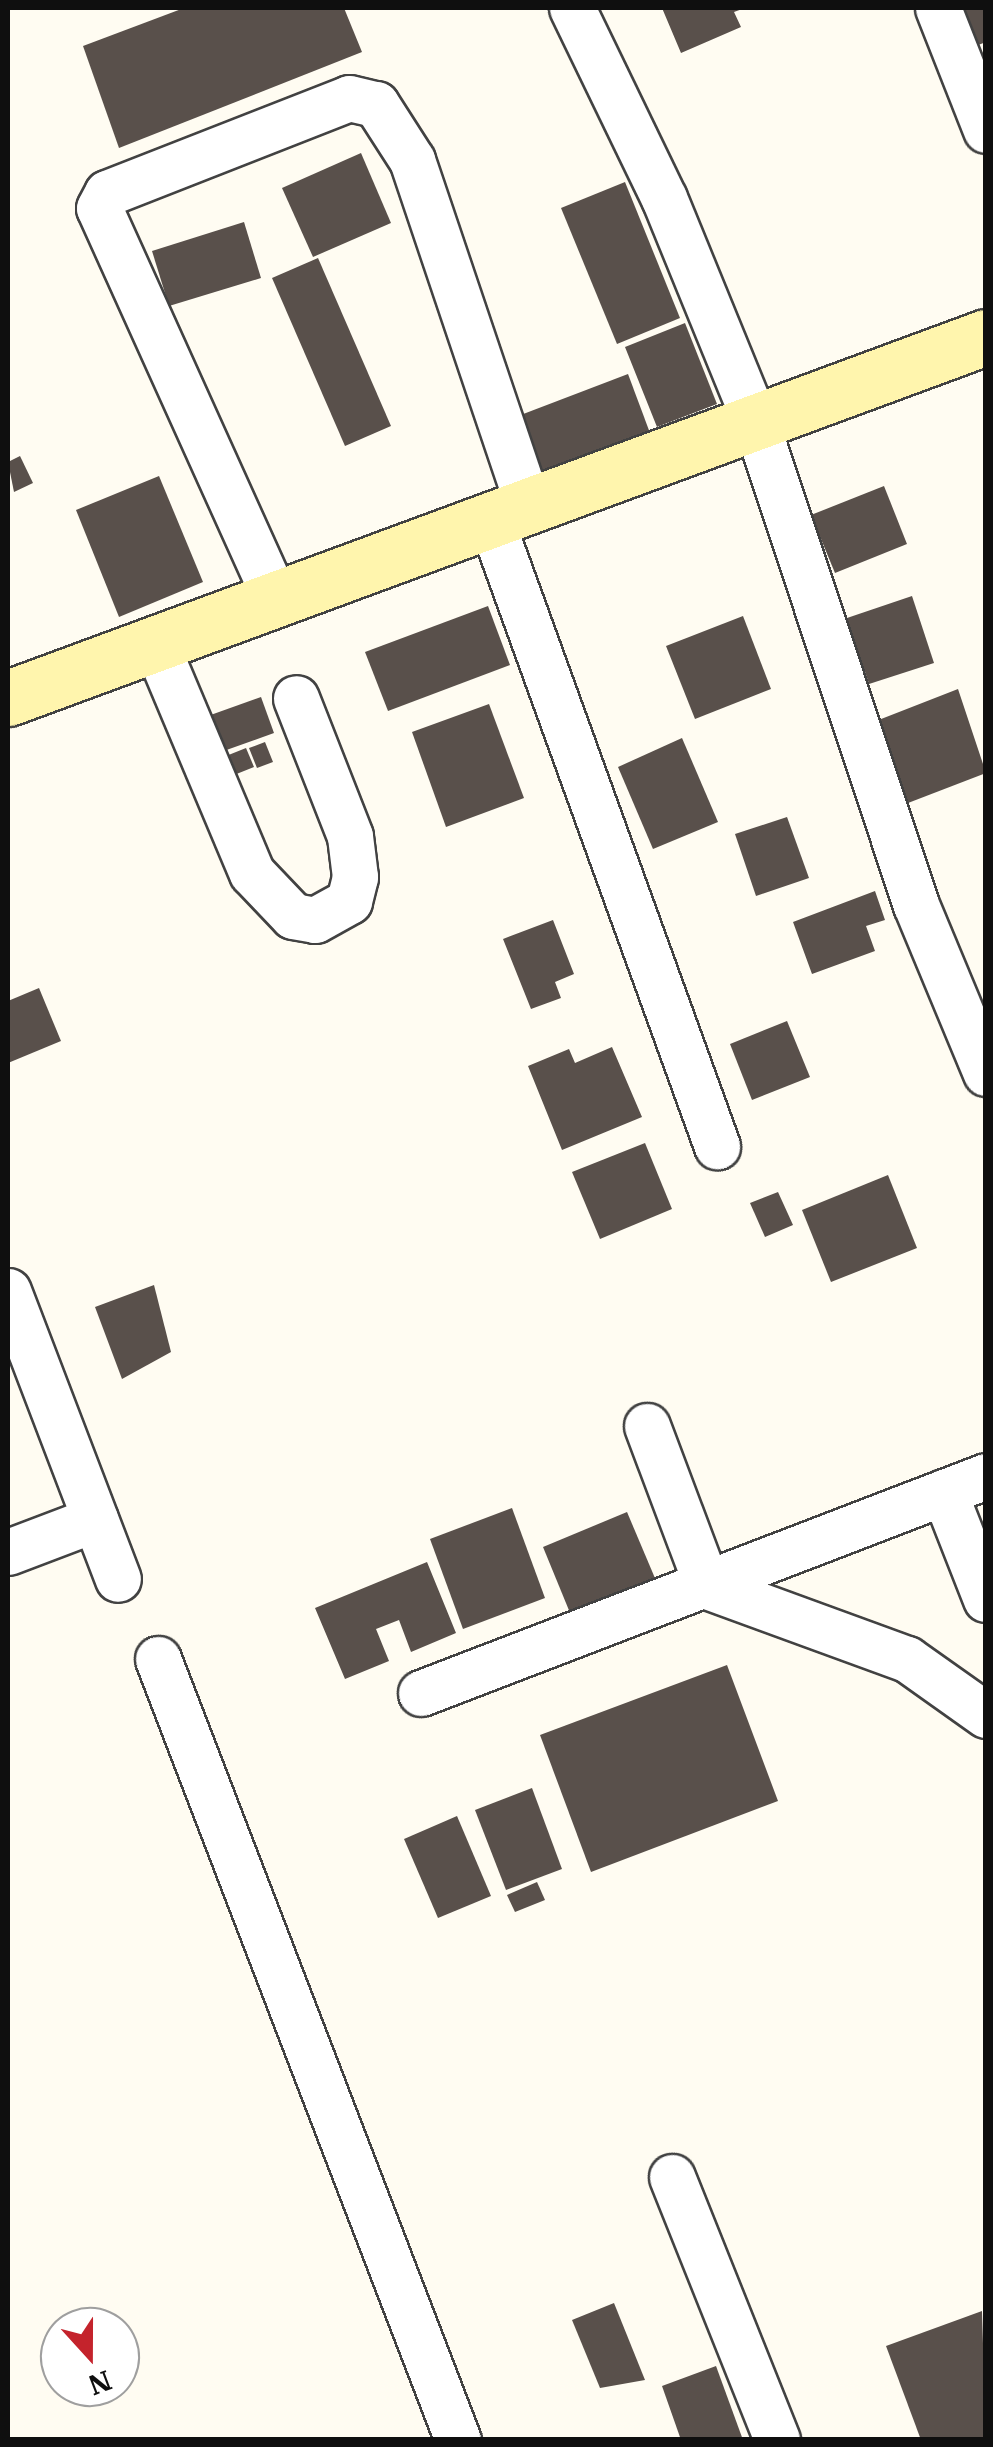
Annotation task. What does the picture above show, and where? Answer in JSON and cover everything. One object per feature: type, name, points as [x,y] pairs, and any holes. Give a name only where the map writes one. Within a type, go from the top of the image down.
[{"type":"main road","points":[[8,698],[277,602],[986,337]]},
{"type":"street","points":[[572,8],[664,198],[756,422],[916,905],[986,1073]]},
{"type":"street","points":[[938,8],[986,130]]},
{"type":"street","points":[[277,602],[99,208],[108,194],[349,98],[376,104],[412,160],[510,514],[717,1146]]},
{"type":"street","points":[[156,645],[252,872],[293,916],[316,920],[349,902],[356,877],[350,836],[296,698]]},
{"type":"street","points":[[8,1291],[118,1579]]},
{"type":"street","points":[[647,1426],[707,1586],[907,1659],[986,1715]]},
{"type":"street","points":[[421,1693],[986,1476]]},
{"type":"street","points":[[944,1492],[986,1599]]},
{"type":"street","points":[[8,1552],[95,1519]]},
{"type":"street","points":[[158,1660],[458,2440]]},
{"type":"street","points":[[672,2178],[777,2440]]},
{"type":"building","points":[[184,8],[344,8],[362,52],[119,148],[83,46]]},
{"type":"building","points":[[662,8],[745,8],[734,12],[741,27],[681,53]]},
{"type":"building","points":[[958,8],[986,8],[986,42],[973,47]]},
{"type":"building","points":[[361,153],[391,223],[313,257],[282,188]]},
{"type":"building","points":[[625,182],[680,318],[617,344],[561,208]]},
{"type":"building","points":[[244,222],[261,278],[169,306],[152,251]]},
{"type":"building","points":[[318,258],[391,426],[345,446],[272,278]]},
{"type":"building","points":[[685,323],[717,404],[657,427],[625,347]]},
{"type":"building","points":[[628,374],[650,433],[541,475],[518,416]]},
{"type":"building","points":[[20,456],[33,483],[14,492],[8,462]]},
{"type":"building","points":[[159,476],[203,582],[119,617],[76,510]]},
{"type":"building","points":[[884,486],[907,544],[835,573],[811,515]]},
{"type":"building","points":[[912,596],[934,663],[869,684],[847,618]]},
{"type":"building","points":[[488,606],[510,665],[388,711],[365,652]]},
{"type":"building","points":[[743,616],[771,689],[695,719],[666,646]]},
{"type":"building","points":[[958,689],[986,773],[908,803],[876,721]]},
{"type":"building","points":[[261,697],[274,733],[218,753],[205,717]]},
{"type":"building","points":[[489,704],[524,798],[446,827],[412,732]]},
{"type":"building","points":[[682,738],[718,822],[653,849],[618,767]]},
{"type":"building","points":[[265,742],[273,762],[257,768],[249,748]]},
{"type":"building","points":[[246,748],[254,767],[234,775],[226,756]]},
{"type":"building","points":[[787,817],[809,878],[756,896],[735,834]]},
{"type":"building","points":[[875,891],[885,920],[866,926],[875,951],[812,974],[793,922]]},
{"type":"building","points":[[553,920],[574,974],[555,982],[561,998],[531,1009],[503,939]]},
{"type":"building","points":[[39,988],[61,1041],[8,1063],[8,1001]]},
{"type":"building","points":[[787,1021],[810,1077],[752,1100],[730,1044]]},
{"type":"building","points":[[612,1047],[642,1117],[562,1150],[528,1066],[569,1049],[575,1063]]},
{"type":"building","points":[[645,1143],[672,1209],[600,1239],[572,1172]]},
{"type":"building","points":[[888,1175],[917,1248],[831,1282],[802,1210]]},
{"type":"building","points":[[778,1192],[793,1225],[765,1237],[750,1203]]},
{"type":"building","points":[[154,1285],[171,1352],[122,1379],[95,1307]]},
{"type":"building","points":[[512,1508],[545,1598],[463,1629],[430,1539]]},
{"type":"building","points":[[627,1512],[660,1590],[575,1625],[543,1547]]},
{"type":"building","points":[[427,1562],[456,1633],[411,1652],[399,1620],[376,1629],[389,1661],[345,1679],[315,1608]]},
{"type":"building","points":[[727,1665],[778,1801],[591,1872],[540,1735]]},
{"type":"building","points":[[532,1788],[562,1869],[506,1890],[475,1810]]},
{"type":"building","points":[[457,1816],[491,1896],[438,1918],[404,1839]]},
{"type":"building","points":[[537,1882],[545,1900],[515,1912],[507,1895]]},
{"type":"building","points":[[614,2303],[645,2380],[600,2388],[572,2320]]},
{"type":"building","points":[[982,2311],[986,2440],[921,2440],[886,2346]]},
{"type":"building","points":[[716,2366],[743,2440],[681,2440],[662,2386]]}]
